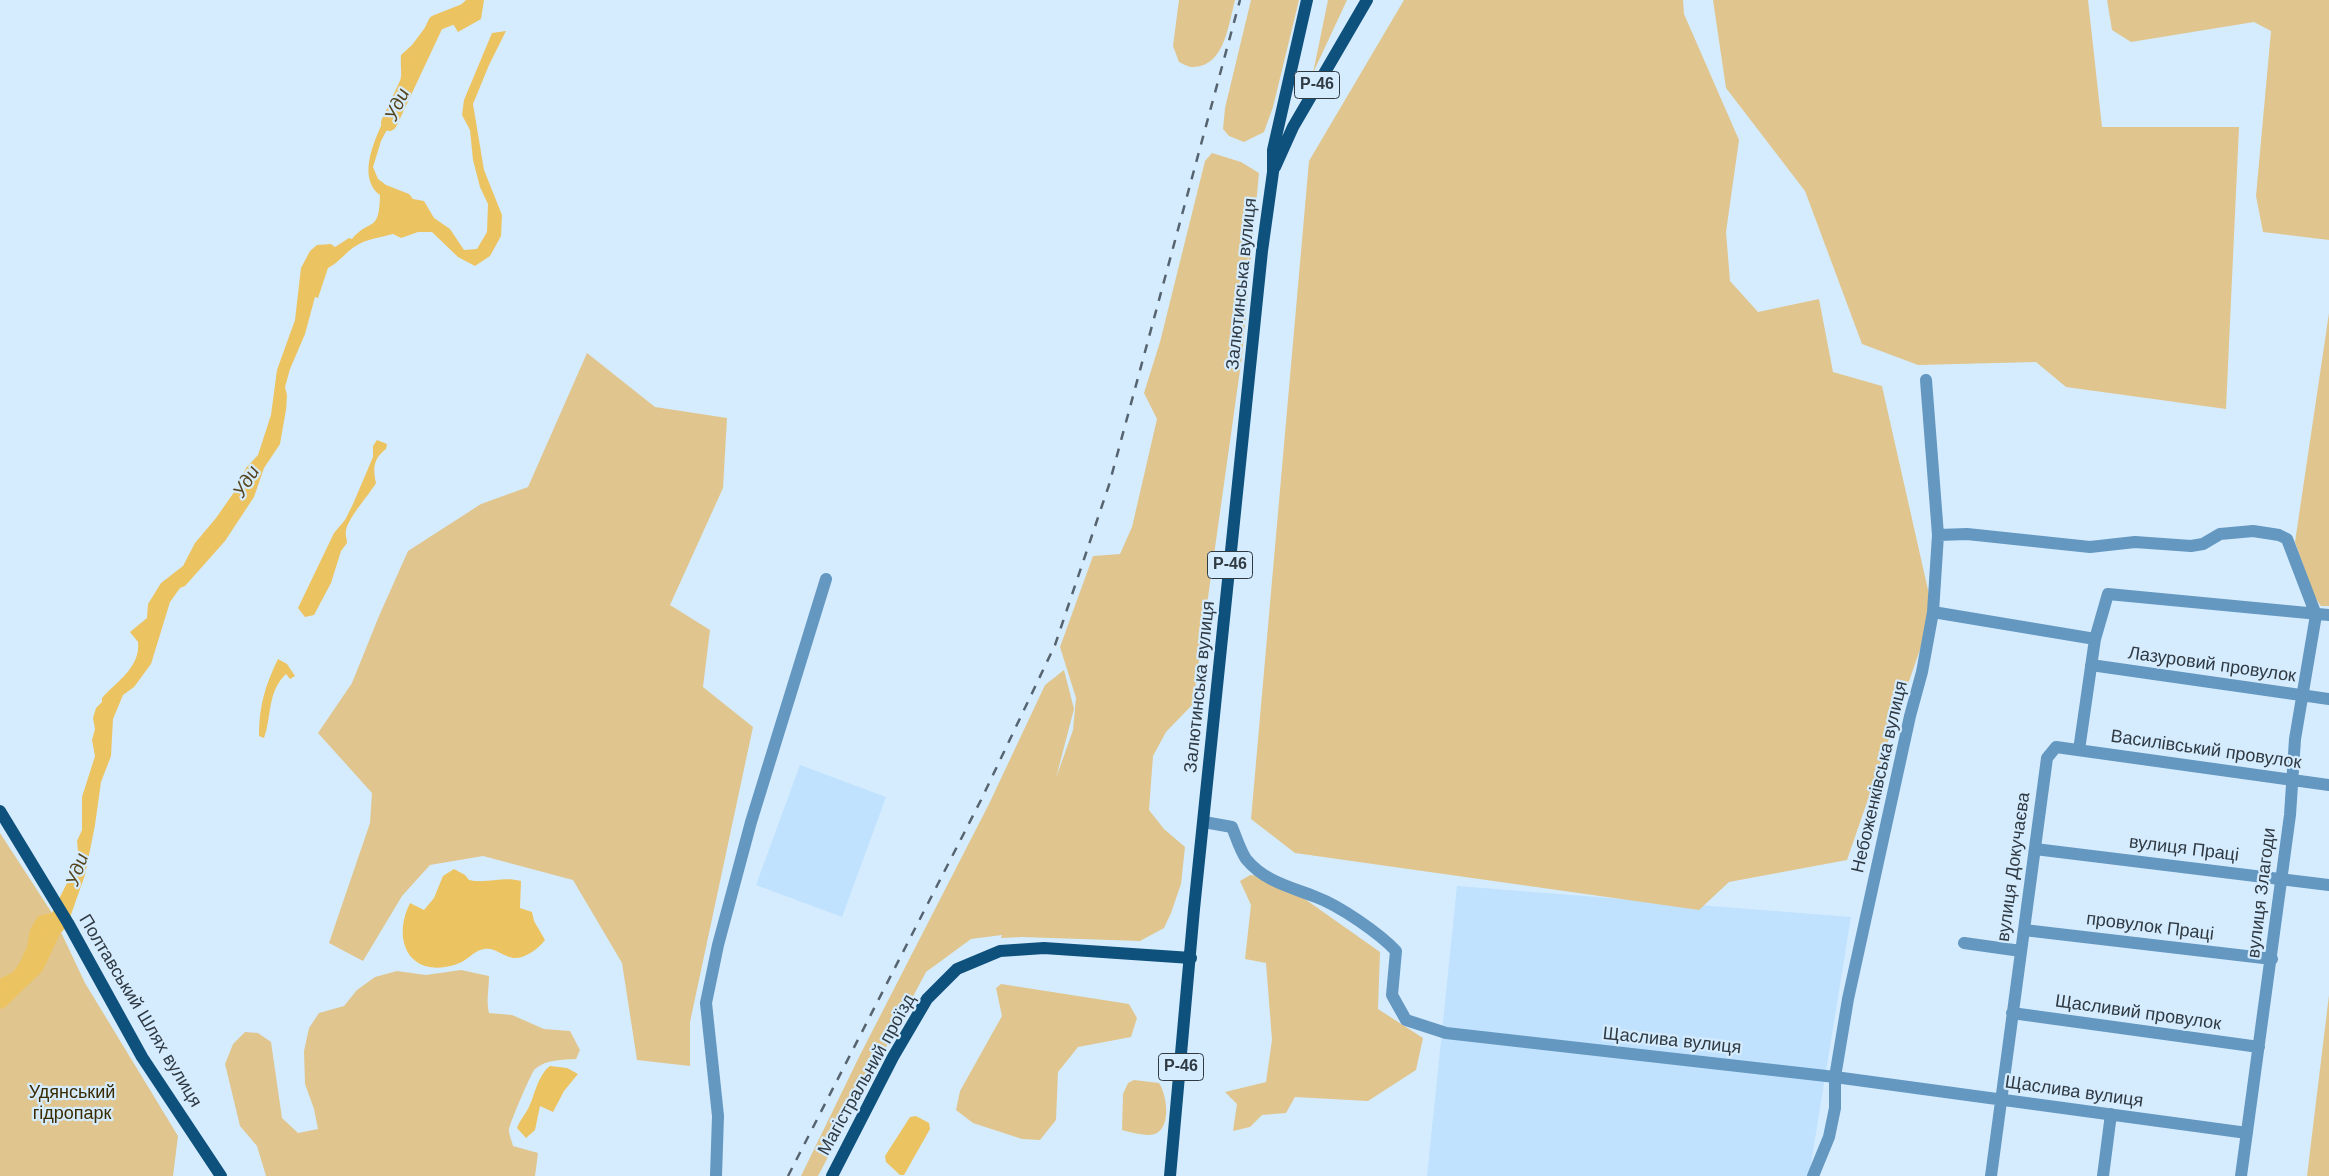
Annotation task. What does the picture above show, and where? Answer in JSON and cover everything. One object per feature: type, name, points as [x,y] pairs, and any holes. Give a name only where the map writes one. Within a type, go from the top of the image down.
[{"type":"main road","name":"Р-46","points":[[1273,172],[1272,150],[1308,0]]},
{"type":"main road","name":"Р-46","points":[[1273,172],[1293,127],[1366,0]]},
{"type":"main road","name":"Залютинська вулиця","points":[[1170,1176],[1262,250],[1273,172]]},
{"type":"main road","name":"Полтавський Шлях вулиця","points":[[0,811],[142,1056],[221,1176]]},
{"type":"main road","name":"Магістральний проїзд","points":[[832,1176],[893,1057],[927,1000],[957,969],[1000,952],[1044,948],[1191,958]]},
{"type":"street","name":"Небоженківська вулиця","points":[[1813,1176],[1829,1137],[1835,1108],[1836,1077],[1848,999],[1910,716],[1922,672],[1932,612],[1938,534],[1926,380]]},
{"type":"street","points":[[1938,534],[1967,534],[2090,547],[2135,542],[2191,546],[2203,544],[2220,534],[2253,531],[2279,535],[2286,539],[2316,615]]},
{"type":"street","points":[[716,1176],[718,1116],[706,1003],[718,945],[751,822],[826,579]]},
{"type":"street","points":[[2078,750],[2095,639],[2108,594],[2329,615]]},
{"type":"street","points":[[1932,612],[2095,639]]},
{"type":"street","name":"вулиця Злагоди","points":[[2241,1176],[2272,960],[2293,780],[2295,739],[2316,615]]},
{"type":"street","name":"Лазуровий провулок","points":[[2091,665],[2329,699]]},
{"type":"street","name":"вулиця Докучаєва","points":[[1991,1176],[2047,758],[2056,747],[2078,750]]},
{"type":"street","name":"Василівський провулок","points":[[2078,750],[2329,785]]},
{"type":"street","name":"Щаслива вулиця","points":[[1204,822],[1232,827],[1246,858],[1264,874],[1286,888],[1318,897],[1384,939],[1396,951],[1392,994],[1406,1020],[1446,1033],[1836,1077],[2247,1133]]},
{"type":"street","name":"вулиця Праці","points":[[2034,849],[2329,885]]},
{"type":"street","name":"провулок Праці","points":[[2024,930],[2272,960]]},
{"type":"street","points":[[1964,943],[2021,950]]},
{"type":"street","name":"Щасливий провулок","points":[[2012,1014],[2259,1047]]},
{"type":"street","points":[[2103,1176],[2111,1114]]},
{"type":"shaded area","points":[[800,765],[886,797],[842,917],[756,885]]},
{"type":"shaded area","points":[[1457,886],[1851,917],[1809,1176],[1427,1176]]},
{"type":"green space","points":[[1179,0],[1235,0],[1224,41],[1213,59],[1204,65],[1192,67],[1179,62],[1173,46]]},
{"type":"green space","points":[[1251,0],[1299,0],[1273,107],[1264,132],[1244,142],[1229,136],[1223,129],[1225,108]]},
{"type":"green space","points":[[1328,0],[1347,0],[1313,73]]},
{"type":"green space","points":[[1404,0],[1683,0],[1684,14],[1739,140],[1726,232],[1730,281],[1758,312],[1819,299],[1833,372],[1882,386],[1933,612],[1847,860],[1729,882],[1699,910],[1295,853],[1251,819],[1309,161]]},
{"type":"green space","points":[[1713,0],[2088,0],[2102,127],[2239,127],[2226,409],[2066,387],[2036,362],[1918,365],[1862,344],[1805,191],[1726,88]]},
{"type":"green space","points":[[2107,0],[2329,0],[2329,240],[2263,232],[2256,196],[2271,31],[2254,22],[2131,42],[2112,30]]},
{"type":"green space","points":[[1212,153],[1241,162],[1259,173],[1242,356],[1193,704],[1166,732],[1153,756],[1149,810],[1164,829],[1185,847],[1181,884],[1171,913],[1164,928],[1140,941],[1001,938],[1002,935],[971,939],[926,972],[818,1176],[801,1176],[860,1055],[989,804],[1045,685],[1064,670],[1074,709],[1056,778],[1073,730],[1076,698],[1060,647],[1093,556],[1120,554],[1132,527],[1157,419],[1144,393],[1160,342],[1205,161]]},
{"type":"green space","points":[[2329,313],[2329,606],[2321,606],[2314,596],[2295,542]]},
{"type":"green space","points":[[587,353],[655,407],[727,418],[723,488],[670,605],[710,630],[703,687],[753,727],[690,1022],[690,1066],[637,1060],[622,963],[573,880],[483,856],[430,865],[402,896],[363,961],[329,943],[370,823],[372,793],[318,733],[352,683],[408,551],[481,504],[528,487]]},
{"type":"green space","name":"Удянський гідропарк","points":[[0,833],[52,913],[85,983],[178,1136],[173,1176],[0,1176]]},
{"type":"green space","points":[[1250,875],[1275,878],[1380,952],[1378,1009],[1423,1038],[1416,1070],[1368,1101],[1295,1097],[1286,1113],[1262,1115],[1250,1127],[1233,1131],[1237,1104],[1225,1092],[1266,1082],[1272,1040],[1266,963],[1245,959],[1251,905],[1240,881]]},
{"type":"green space","points":[[461,970],[489,976],[489,1013],[512,1015],[544,1029],[570,1031],[580,1050],[576,1059],[550,1062],[535,1069],[516,1109],[509,1132],[513,1146],[538,1153],[535,1176],[266,1176],[257,1146],[240,1126],[225,1064],[233,1044],[245,1032],[258,1033],[271,1042],[282,1118],[298,1133],[318,1129],[314,1109],[305,1084],[304,1051],[309,1028],[319,1013],[344,1006],[357,990],[375,977],[397,971],[426,975]]},
{"type":"green space","points":[[1001,984],[1129,1004],[1137,1018],[1131,1037],[1078,1047],[1058,1072],[1056,1120],[1040,1140],[1022,1139],[973,1123],[956,1110],[960,1091],[1002,1016],[996,988]]},
{"type":"green space","points":[[2329,995],[2329,1176],[2307,1176]]},
{"type":"green space","points":[[1134,1080],[1159,1083],[1162,1088],[1166,1102],[1166,1117],[1164,1124],[1157,1133],[1144,1135],[1122,1130],[1123,1094],[1128,1083]]},
{"type":"water","points":[[466,0],[484,0],[481,19],[458,32],[453,24],[440,25],[430,32],[416,58],[408,68],[410,72],[409,79],[381,141],[373,167],[378,179],[386,185],[409,194],[413,199],[424,201],[434,218],[450,229],[464,250],[477,249],[487,232],[488,204],[480,187],[473,160],[470,130],[462,115],[464,100],[492,33],[506,31],[473,104],[484,170],[502,215],[501,236],[490,256],[475,266],[458,257],[432,232],[418,232],[401,238],[393,234],[363,242],[328,268],[318,298],[315,297],[305,334],[290,369],[285,387],[287,395],[286,410],[280,444],[264,468],[254,497],[225,541],[185,586],[180,588],[170,602],[151,664],[134,687],[123,695],[113,719],[111,756],[101,782],[85,875],[68,923],[62,932],[47,932],[43,940],[47,941],[47,947],[35,959],[20,982],[0,1003],[0,979],[13,972],[19,964],[27,947],[30,930],[38,916],[52,913],[76,865],[77,841],[82,830],[82,797],[95,756],[92,740],[95,729],[93,718],[96,708],[102,702],[102,698],[126,673],[136,659],[138,642],[130,632],[147,618],[148,604],[161,583],[183,566],[195,543],[216,518],[237,488],[246,468],[258,455],[271,415],[277,370],[295,320],[301,268],[310,251],[317,245],[331,244],[335,247],[349,238],[352,239],[376,220],[380,195],[372,185],[369,172],[370,157],[374,142],[399,86],[401,55],[412,45],[433,17],[449,16]]},
{"type":"water","points":[[377,440],[387,444],[386,449],[376,460],[374,473],[376,483],[347,526],[347,543],[341,551],[331,583],[314,615],[305,617],[298,608],[334,533],[345,520],[353,504],[373,457],[373,446]]},
{"type":"water","points":[[278,659],[287,664],[295,676],[290,679],[286,674],[276,689],[264,738],[259,736],[262,706],[266,687]]},
{"type":"water","points":[[454,869],[465,875],[469,880],[508,879],[521,881],[520,908],[532,912],[534,921],[545,940],[531,953],[518,958],[509,957],[495,950],[484,949],[461,963],[441,968],[427,967],[416,962],[409,954],[404,943],[405,917],[410,903],[424,910],[434,898],[443,876]]},
{"type":"water","points":[[550,1066],[567,1068],[578,1074],[564,1091],[553,1112],[540,1106],[535,1130],[526,1138],[517,1128],[529,1107],[542,1074]]},
{"type":"water","points":[[916,1116],[929,1123],[930,1129],[904,1175],[900,1175],[886,1162],[885,1156],[910,1117]]},
{"type":"waterway","name":"Уди","points":[[389,123],[436,23],[474,8],[475,0]]},
{"type":"waterway","name":"Уди","points":[[0,1001],[36,966],[61,913]]},
{"type":"railway","points":[[788,1176],[981,800],[1055,645],[1109,485],[1240,0]]}]
